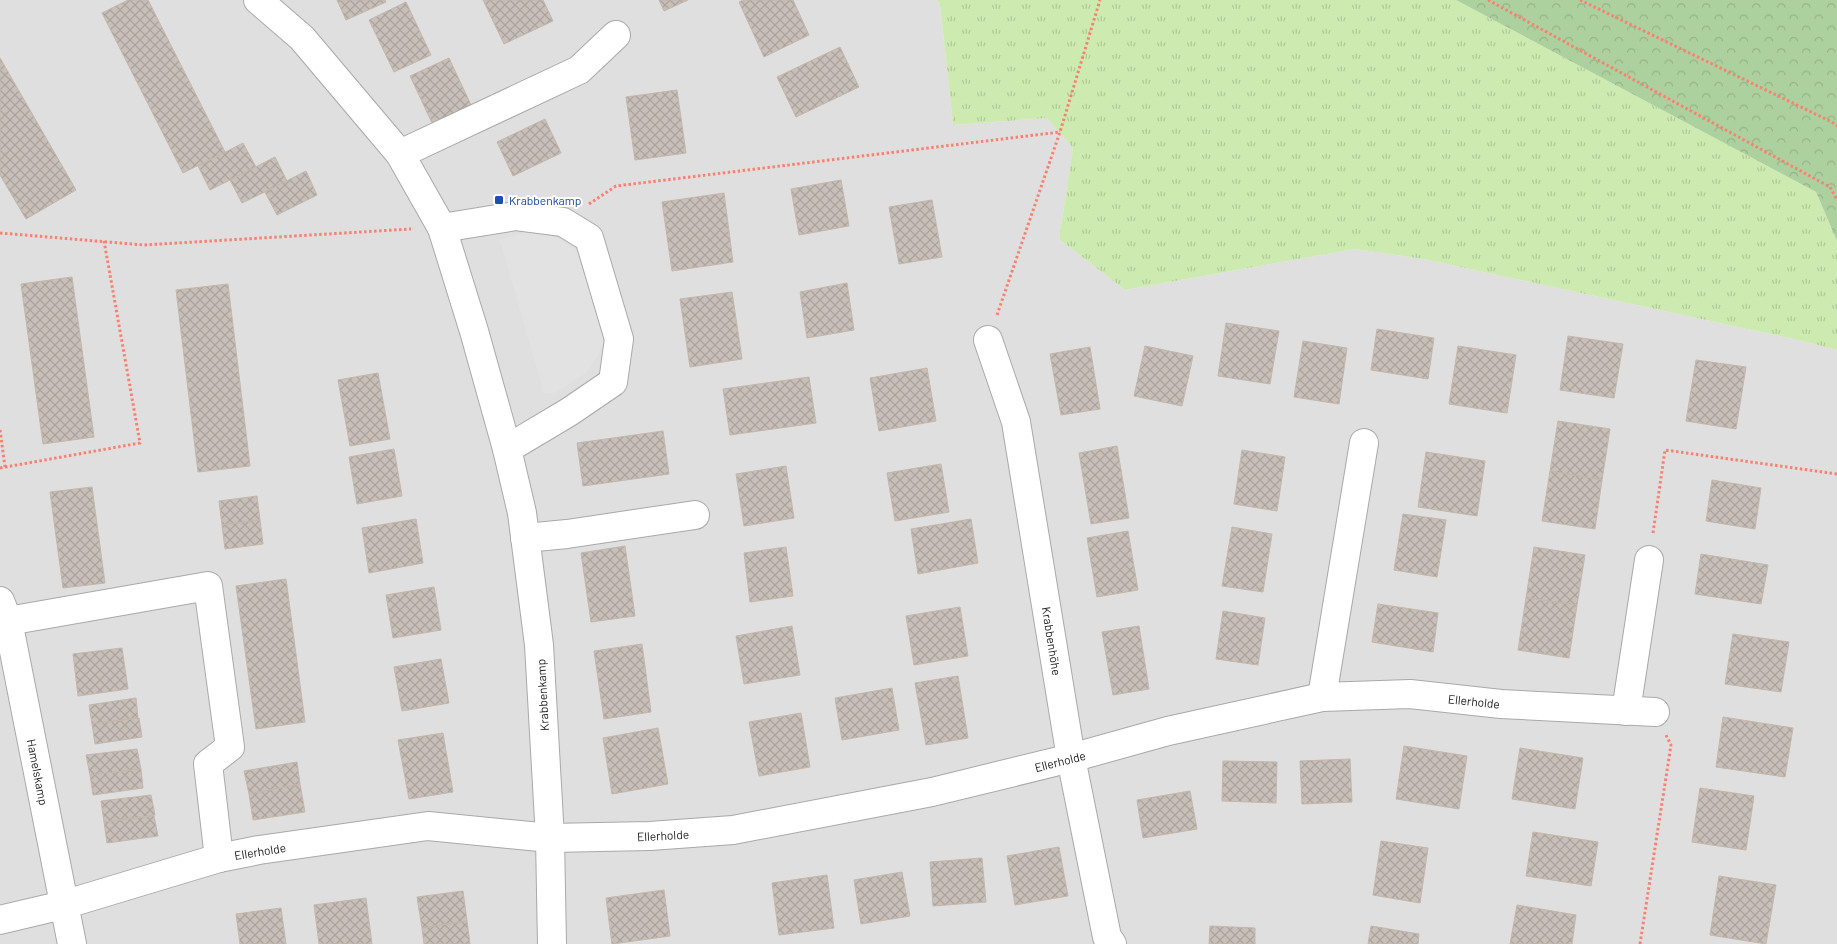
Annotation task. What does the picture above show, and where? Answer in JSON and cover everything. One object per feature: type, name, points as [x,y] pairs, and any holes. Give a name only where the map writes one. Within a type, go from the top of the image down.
[{"type":"street","name":"Krabbenkamp","points":[[258,0],[302,38],[400,154],[442,228],[474,331],[507,449],[522,513],[539,645],[550,838],[552,944]]},
{"type":"street","points":[[400,154],[579,70],[616,35]]},
{"type":"street","points":[[442,228],[516,216],[563,222],[589,238],[619,339],[613,382],[569,412],[507,449]]},
{"type":"street","name":"Krabbenhöhe","points":[[988,340],[1016,422],[1072,758],[1107,936],[1112,944]]},
{"type":"street","points":[[1322,697],[1364,443]]},
{"type":"street","points":[[525,538],[566,534],[695,515]]},
{"type":"street","points":[[1626,711],[1649,560]]},
{"type":"street","points":[[4,611],[208,586],[230,747],[208,764],[219,858]]},
{"type":"street","name":"Hamelskamp","points":[[4,611],[72,944]]},
{"type":"street","name":"Ellerholde","points":[[0,920],[63,905],[219,858],[258,850],[428,826],[550,838],[650,836],[733,830],[932,792],[1072,758],[1178,729],[1322,697],[1410,694],[1501,704],[1655,712]]},
{"type":"path","points":[[988,340],[1060,132],[1100,0]]},
{"type":"path","points":[[1488,0],[1830,187],[1837,200]]},
{"type":"path","points":[[1580,0],[1837,126]]},
{"type":"path","points":[[563,222],[616,186],[1060,132]]},
{"type":"path","points":[[0,233],[144,245],[442,228]]},
{"type":"path","points":[[0,468],[140,443],[104,241]]},
{"type":"path","points":[[0,430],[5,467]]},
{"type":"path","points":[[1649,560],[1665,450],[1837,474]]},
{"type":"path","points":[[1640,944],[1671,744],[1655,712]]},
{"type":"shaded area","points":[[0,0],[936,0],[940,4],[953,125],[1047,118],[1073,148],[1059,239],[1125,290],[1355,249],[1423,259],[1837,350],[1837,944],[0,944]]},
{"type":"shaded area","points":[[532,230],[555,237],[581,253],[605,339],[597,357],[586,373],[555,393],[544,393],[500,240]]},
{"type":"green space","points":[[936,0],[1456,0],[1816,192],[1837,241],[1837,350],[1423,259],[1355,249],[1125,290],[1059,239],[1073,148],[1047,118],[953,125],[940,4]]},
{"type":"green space","points":[[1456,0],[1837,0],[1837,241],[1816,192]]},
{"type":"building","points":[[128,0],[148,0],[225,152],[183,173],[102,13]]},
{"type":"building","points":[[337,0],[385,0],[386,2],[346,20]]},
{"type":"building","points":[[483,0],[543,0],[553,21],[504,44]]},
{"type":"building","points":[[659,0],[688,0],[664,11]]},
{"type":"building","points":[[743,0],[793,0],[809,35],[764,57],[739,2]]},
{"type":"building","points":[[406,2],[431,55],[394,72],[369,20]]},
{"type":"building","points":[[840,47],[859,87],[796,117],[777,77]]},
{"type":"building","points":[[0,58],[76,190],[26,219],[0,175]]},
{"type":"building","points":[[449,58],[472,107],[433,125],[410,76]]},
{"type":"building","points":[[677,90],[686,153],[635,160],[626,97]]},
{"type":"building","points":[[545,119],[561,153],[513,176],[497,142]]},
{"type":"building","points":[[243,143],[256,167],[210,190],[198,166]]},
{"type":"building","points":[[275,157],[287,181],[242,203],[230,180]]},
{"type":"building","points":[[306,171],[317,195],[277,215],[265,192]]},
{"type":"building","points":[[841,180],[849,226],[799,235],[791,189]]},
{"type":"building","points":[[724,193],[733,262],[672,271],[662,202]]},
{"type":"building","points":[[932,200],[942,257],[899,264],[889,207]]},
{"type":"building","points":[[72,277],[94,437],[43,444],[21,284]]},
{"type":"building","points":[[847,283],[854,330],[807,338],[800,292]]},
{"type":"building","points":[[228,284],[250,466],[198,472],[176,290]]},
{"type":"building","points":[[732,292],[742,359],[690,367],[680,299]]},
{"type":"building","points":[[1226,323],[1279,331],[1270,384],[1218,376]]},
{"type":"building","points":[[1377,329],[1434,338],[1428,379],[1371,370]]},
{"type":"building","points":[[1568,336],[1623,344],[1614,398],[1560,390]]},
{"type":"building","points":[[1303,341],[1347,348],[1339,404],[1294,397]]},
{"type":"building","points":[[1145,346],[1193,356],[1182,406],[1134,396]]},
{"type":"building","points":[[1458,346],[1516,355],[1507,413],[1449,404]]},
{"type":"building","points":[[1090,347],[1100,409],[1061,415],[1050,354]]},
{"type":"building","points":[[1696,360],[1746,367],[1736,429],[1686,421]]},
{"type":"building","points":[[927,368],[936,421],[879,431],[870,378]]},
{"type":"building","points":[[378,373],[390,439],[350,446],[338,380]]},
{"type":"building","points":[[809,377],[816,423],[730,435],[723,389]]},
{"type":"building","points":[[1558,421],[1610,429],[1602,480],[1550,471]]},
{"type":"building","points":[[663,431],[669,474],[583,486],[577,443]]},
{"type":"building","points":[[1117,446],[1129,518],[1091,524],[1079,453]]},
{"type":"building","points":[[394,449],[402,496],[357,504],[349,457]]},
{"type":"building","points":[[1242,450],[1285,457],[1277,511],[1234,504]]},
{"type":"building","points":[[1426,452],[1485,461],[1477,516],[1418,507]]},
{"type":"building","points":[[941,464],[949,512],[895,521],[887,473]]},
{"type":"building","points":[[786,466],[794,518],[744,526],[736,474]]},
{"type":"building","points":[[1550,471],[1602,480],[1595,529],[1542,521]]},
{"type":"building","points":[[1712,480],[1761,488],[1755,529],[1706,521]]},
{"type":"building","points":[[92,487],[105,583],[63,588],[50,492]]},
{"type":"building","points":[[257,496],[260,520],[222,525],[219,501]]},
{"type":"building","points":[[1403,514],[1446,520],[1437,577],[1394,570]]},
{"type":"building","points":[[416,519],[423,563],[369,573],[362,528]]},
{"type":"building","points":[[971,519],[978,563],[918,574],[911,529]]},
{"type":"building","points":[[260,520],[263,544],[225,549],[222,525]]},
{"type":"building","points":[[1232,527],[1272,534],[1263,592],[1222,586]]},
{"type":"building","points":[[1128,531],[1138,590],[1097,597],[1087,538]]},
{"type":"building","points":[[625,546],[635,616],[591,622],[581,553]]},
{"type":"building","points":[[786,547],[793,596],[750,602],[744,553]]},
{"type":"building","points":[[1534,547],[1585,555],[1577,605],[1526,598]]},
{"type":"building","points":[[1701,554],[1768,565],[1761,604],[1695,594]]},
{"type":"building","points":[[286,579],[305,722],[256,729],[236,586]]},
{"type":"building","points":[[434,587],[441,630],[393,638],[386,595]]},
{"type":"building","points":[[1526,598],[1577,605],[1569,658],[1518,650]]},
{"type":"building","points":[[1378,604],[1438,613],[1433,652],[1372,642]]},
{"type":"building","points":[[960,607],[968,656],[914,665],[906,616]]},
{"type":"building","points":[[1223,611],[1265,618],[1258,665],[1216,659]]},
{"type":"building","points":[[792,626],[800,675],[744,684],[736,636]]},
{"type":"building","points":[[1139,626],[1149,689],[1113,695],[1102,632]]},
{"type":"building","points":[[1733,634],[1789,642],[1781,692],[1725,684]]},
{"type":"building","points":[[642,644],[651,712],[604,719],[594,651]]},
{"type":"building","points":[[122,648],[128,689],[78,696],[73,654]]},
{"type":"building","points":[[441,659],[449,703],[402,711],[394,667]]},
{"type":"building","points":[[958,676],[968,738],[926,745],[915,683]]},
{"type":"building","points":[[892,688],[899,730],[842,740],[835,698]]},
{"type":"building","points":[[136,698],[138,718],[92,724],[89,705]]},
{"type":"building","points":[[801,713],[810,767],[759,776],[749,722]]},
{"type":"building","points":[[1723,717],[1793,728],[1785,777],[1716,767]]},
{"type":"building","points":[[139,718],[142,737],[95,744],[92,724]]},
{"type":"building","points":[[658,728],[668,784],[612,794],[603,738]]},
{"type":"building","points":[[443,733],[453,792],[409,799],[398,740]]},
{"type":"building","points":[[1404,746],[1467,756],[1459,809],[1396,799]]},
{"type":"building","points":[[1520,748],[1583,758],[1575,809],[1512,799]]},
{"type":"building","points":[[137,749],[141,769],[90,775],[86,755]]},
{"type":"building","points":[[1350,759],[1352,802],[1302,804],[1300,761]]},
{"type":"building","points":[[1223,761],[1277,762],[1276,803],[1222,801]]},
{"type":"building","points":[[297,762],[300,784],[249,794],[244,771]]},
{"type":"building","points":[[141,769],[143,788],[93,795],[90,775]]},
{"type":"building","points":[[300,784],[305,812],[253,820],[249,794]]},
{"type":"building","points":[[1700,788],[1754,796],[1746,850],[1692,842]]},
{"type":"building","points":[[1190,791],[1197,829],[1143,838],[1137,800]]},
{"type":"building","points":[[151,795],[155,815],[104,822],[101,801]]},
{"type":"building","points":[[154,816],[158,836],[107,843],[104,822]]},
{"type":"building","points":[[1533,832],[1598,842],[1591,886],[1526,876]]},
{"type":"building","points":[[1381,841],[1428,848],[1420,903],[1373,895]]},
{"type":"building","points":[[1059,847],[1068,896],[1015,905],[1007,856]]},
{"type":"building","points":[[982,858],[986,902],[933,906],[930,862]]},
{"type":"building","points":[[902,872],[910,916],[861,924],[854,880]]},
{"type":"building","points":[[827,875],[834,928],[779,935],[772,883]]},
{"type":"building","points":[[1719,876],[1776,885],[1766,944],[1710,935]]},
{"type":"building","points":[[664,890],[670,936],[612,944],[606,898]]},
{"type":"building","points":[[463,891],[467,921],[422,928],[417,897]]},
{"type":"building","points":[[366,898],[372,944],[319,944],[314,905]]},
{"type":"building","points":[[1517,905],[1576,915],[1572,944],[1510,944]]},
{"type":"building","points":[[281,908],[286,944],[240,944],[236,914]]},
{"type":"building","points":[[467,921],[470,944],[424,944],[422,928]]},
{"type":"building","points":[[1210,926],[1255,928],[1255,944],[1209,944]]},
{"type":"building","points":[[1371,926],[1419,934],[1418,944],[1368,944]]},
{"type":"place","name":"Krabbenkamp","points":[[499,200]]}]
